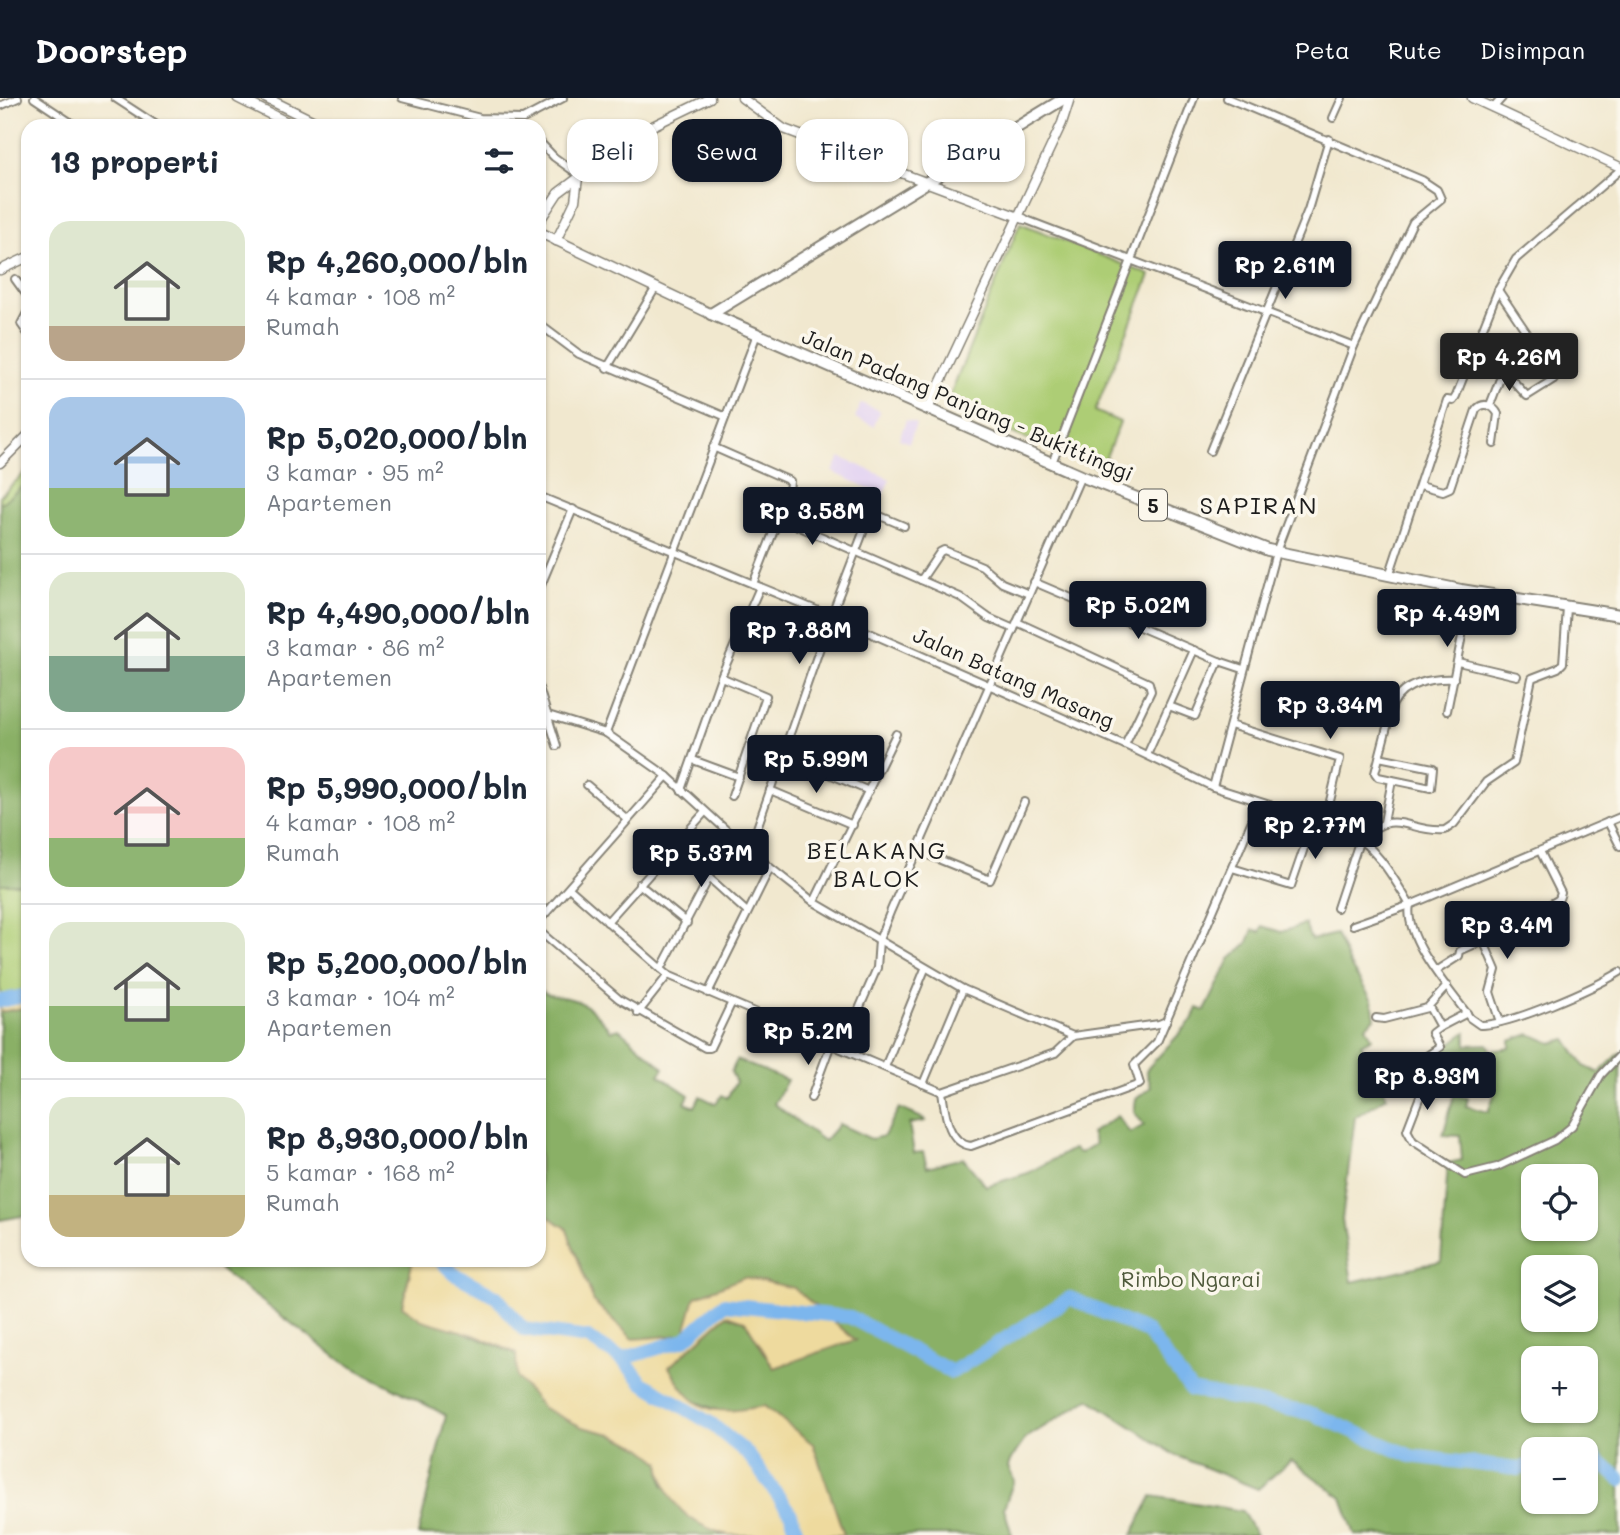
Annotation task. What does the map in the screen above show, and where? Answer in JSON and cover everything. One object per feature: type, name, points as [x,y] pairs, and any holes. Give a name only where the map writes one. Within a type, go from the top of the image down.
[{"type":"highway","points":[[1025,123],[1067,98]]},
{"type":"highway","points":[[711,314],[928,182]]},
{"type":"highway","name":"Jalan Padang Panjang - Bukittinggi","points":[[711,314],[1081,476],[1276,552],[1389,576],[1620,615]]},
{"type":"main road","points":[[238,98],[280,119]]},
{"type":"main road","points":[[266,98],[309,119]]},
{"type":"main road","points":[[546,235],[711,314]]},
{"type":"street","points":[[0,106],[18,98]]},
{"type":"street","points":[[34,98],[66,119]]},
{"type":"street","points":[[115,98],[147,119]]},
{"type":"street","points":[[401,98],[480,118],[523,119],[563,98]]},
{"type":"street","points":[[658,122],[710,98]]},
{"type":"street","points":[[928,409],[1020,217],[1062,123],[1067,98]]},
{"type":"street","points":[[1052,463],[1194,98]]},
{"type":"street","points":[[1213,788],[1276,552],[1354,346],[1413,222],[1438,204],[1441,195],[1422,180],[1227,98]]},
{"type":"street","points":[[1333,118],[1342,98]]},
{"type":"street","points":[[1389,576],[1447,400],[1453,401],[1456,396],[1476,341],[1508,271],[1524,251],[1620,168],[1472,98]]},
{"type":"street","points":[[1493,108],[1502,98]]},
{"type":"street","points":[[746,99],[784,129],[922,178]]},
{"type":"street","points":[[1210,451],[1308,210],[1328,139]]},
{"type":"street","points":[[546,147],[567,166]]},
{"type":"street","points":[[546,211],[558,193],[572,182]]},
{"type":"street","points":[[556,240],[575,201],[578,182]]},
{"type":"street","points":[[932,182],[1354,346]]},
{"type":"street","points":[[0,270],[21,260]]},
{"type":"street","points":[[15,279],[21,287]]},
{"type":"street","points":[[607,368],[655,289]]},
{"type":"street","points":[[1476,341],[1527,396],[1552,382],[1555,376],[1498,290]]},
{"type":"street","points":[[546,330],[573,351],[607,368],[724,416]]},
{"type":"street","points":[[606,733],[757,334]]},
{"type":"street","points":[[1420,485],[1443,491],[1450,488],[1476,410],[1490,405],[1503,371]]},
{"type":"street","points":[[1490,405],[1499,418],[1494,444]]},
{"type":"street","points":[[0,463],[21,442]]},
{"type":"street","points":[[713,447],[790,481],[779,518],[753,584]]},
{"type":"street","points":[[842,1048],[877,968],[879,940],[916,850],[991,687],[1081,476]]},
{"type":"street","name":"Jalan Batang Masang","points":[[546,499],[831,615],[1125,745],[1213,788],[1325,822],[1360,839],[1388,869],[1410,905]]},
{"type":"street","points":[[546,573],[573,509]]},
{"type":"street","points":[[749,851],[831,615],[873,513],[904,526]]},
{"type":"street","points":[[779,518],[960,597],[989,618],[1016,625],[1149,683],[1151,691],[1125,745]]},
{"type":"street","points":[[921,580],[944,550],[982,566],[998,580],[1029,594]]},
{"type":"street","points":[[1034,582],[1243,669]]},
{"type":"street","points":[[681,790],[721,677],[760,587]]},
{"type":"street","points":[[1447,711],[1471,591]]},
{"type":"street","points":[[1337,908],[1360,839],[1384,822],[1445,830],[1454,824],[1486,782],[1514,763],[1532,678],[1558,668],[1563,663],[1567,608]]},
{"type":"street","points":[[1147,755],[1194,650]]},
{"type":"street","points":[[1168,706],[1195,716],[1219,661]]},
{"type":"street","points":[[1458,662],[1517,676]]},
{"type":"street","points":[[721,677],[766,696],[732,796]]},
{"type":"street","points":[[1379,757],[1434,770],[1428,789],[1376,775],[1379,757],[1396,698],[1429,679],[1454,679]]},
{"type":"street","points":[[546,709],[556,746]]},
{"type":"street","points":[[548,715],[606,733],[667,776],[749,851],[814,902],[963,989],[1073,1036],[1166,1021]]},
{"type":"street","points":[[1230,725],[1340,759],[1325,822]]},
{"type":"street","points":[[814,902],[896,734]]},
{"type":"street","points":[[783,754],[869,791]]},
{"type":"street","points":[[693,760],[739,777]]},
{"type":"street","points":[[546,914],[667,776]]},
{"type":"street","points":[[1384,822],[1392,780]]},
{"type":"street","points":[[587,785],[627,819]]},
{"type":"street","points":[[770,790],[853,825]]},
{"type":"street","points":[[916,850],[990,880],[1024,802]]},
{"type":"street","points":[[942,1092],[950,1127],[960,1142],[971,1146],[1140,1084],[1134,1065],[1157,1042],[1259,804]]},
{"type":"street","points":[[607,922],[705,812]]},
{"type":"street","points":[[1353,925],[1410,905],[1620,817]]},
{"type":"street","points":[[1231,869],[1291,887],[1314,819]]},
{"type":"street","points":[[1608,822],[1620,846]]},
{"type":"street","points":[[674,846],[747,912]]},
{"type":"street","points":[[1500,1022],[1490,992],[1496,970],[1482,941],[1478,924],[1512,904],[1522,922],[1561,897],[1540,851]]},
{"type":"street","points":[[708,993],[770,868]]},
{"type":"street","points":[[661,969],[709,878]]},
{"type":"street","points":[[639,884],[687,923]]},
{"type":"street","points":[[569,888],[668,975],[942,1092],[1055,1053],[1073,1036]]},
{"type":"street","points":[[1410,905],[1407,916],[1412,933],[1447,986],[1467,1013],[1480,1025],[1500,1022],[1537,1010],[1620,972]]},
{"type":"street","points":[[546,937],[638,1013],[708,1049],[731,1004]]},
{"type":"street","points":[[1437,970],[1459,956],[1461,951],[1482,941]]},
{"type":"street","points":[[885,1067],[926,969]]},
{"type":"street","points":[[638,1013],[668,975]]},
{"type":"street","points":[[1376,1018],[1384,1019],[1429,1007],[1447,986]]},
{"type":"street","points":[[923,1084],[963,989]]},
{"type":"street","points":[[1429,1007],[1440,1027]]},
{"type":"street","points":[[1467,1013],[1432,1033],[1440,1047],[1421,1060],[1429,1073],[1407,1130],[1413,1141],[1465,1175],[1497,1167],[1555,1140],[1572,1126],[1601,1075],[1620,1055]]},
{"type":"street","points":[[811,1098],[831,1044]]},
{"type":"shaded area","points":[[861,403],[880,411],[874,426],[855,418]]},
{"type":"shaded area","points":[[906,420],[916,424],[909,443],[899,439]]},
{"type":"shaded area","points":[[840,457],[890,479],[883,495],[833,472]]},
{"type":"green space","points":[[1020,223],[1150,275],[1095,411],[1120,422],[1101,469],[946,406]]},
{"type":"green space","points":[[21,476],[21,1130],[0,1143],[0,496]]},
{"type":"green space","points":[[21,488],[21,884],[0,884],[0,504]]},
{"type":"green space","name":"Rimbo Ngarai","points":[[1305,924],[1311,940],[1336,934],[1349,964],[1372,1000],[1375,1018],[1366,1026],[1372,1038],[1361,1044],[1387,1097],[1355,1117],[1342,1220],[1352,1282],[1441,1261],[1448,1163],[1462,1160],[1460,1136],[1443,1135],[1454,1095],[1468,1098],[1466,1106],[1488,1112],[1496,1089],[1442,1074],[1444,1048],[1466,1032],[1466,1045],[1488,1044],[1491,1051],[1510,1048],[1510,1041],[1530,1034],[1552,1043],[1566,1039],[1584,1066],[1599,1073],[1620,1053],[1620,1535],[1355,1535],[1342,1498],[1291,1460],[1258,1489],[1177,1456],[1089,1399],[1026,1438],[1010,1461],[1008,1467],[1014,1480],[1004,1508],[1012,1535],[844,1535],[813,1444],[764,1406],[725,1413],[687,1398],[669,1367],[727,1315],[745,1321],[774,1368],[854,1340],[696,1297],[685,1335],[633,1339],[594,1302],[566,1228],[546,1215],[546,993],[584,1004],[611,1031],[619,1029],[664,1068],[659,1075],[689,1095],[685,1103],[695,1107],[700,1096],[716,1104],[722,1095],[727,1098],[736,1082],[731,1072],[737,1060],[787,1080],[774,1104],[824,1141],[839,1124],[871,1139],[884,1136],[899,1108],[925,1121],[909,1124],[914,1153],[923,1152],[927,1167],[963,1158],[986,1186],[1028,1173],[1073,1149],[1080,1153],[1095,1144],[1091,1133],[1117,1116],[1130,1133],[1144,1125],[1134,1112],[1136,1099],[1151,1087],[1146,1070],[1192,1020],[1197,1008],[1205,1011],[1230,959],[1247,944],[1253,930],[1260,932],[1262,926],[1281,932]]},
{"type":"green space","points":[[21,1008],[21,1216],[0,1220],[0,1012]]},
{"type":"green space","points":[[216,1267],[411,1267],[402,1306],[516,1354],[582,1427],[612,1434],[642,1448],[660,1462],[663,1485],[715,1531],[728,1535],[418,1535],[446,1415],[343,1362]]},
{"type":"green space","points":[[1152,1496],[1242,1511],[1256,1535],[1132,1535]]},
{"type":"sand","points":[[21,990],[21,1008],[0,1012],[0,995]]},
{"type":"sand","points":[[546,1215],[566,1228],[594,1302],[633,1339],[684,1335],[695,1297],[744,1277],[794,1288],[855,1340],[774,1368],[745,1321],[727,1315],[669,1367],[688,1395],[697,1403],[718,1410],[764,1406],[813,1444],[844,1535],[728,1535],[701,1525],[681,1510],[673,1500],[667,1489],[660,1462],[642,1448],[612,1434],[582,1427],[543,1408],[517,1378],[516,1353],[474,1335],[422,1320],[402,1306],[411,1267],[546,1267]]},
{"type":"waterway","points":[[0,1001],[21,996]]},
{"type":"waterway","points":[[447,1267],[454,1274],[496,1296],[523,1329],[588,1338],[622,1359],[643,1383],[710,1423],[748,1454],[791,1514],[798,1535]]},
{"type":"waterway","points":[[622,1359],[684,1340],[724,1304],[850,1317],[952,1372],[1070,1298],[1147,1332],[1191,1390],[1313,1414],[1411,1456],[1521,1468]]},
{"type":"waterway","points":[[1598,1460],[1620,1479]]},
{"type":"district","name":"SAPIRAN","points":[[1259,504]]},
{"type":"district","name":"BELAKANG BALOK","points":[[877,863]]}]
